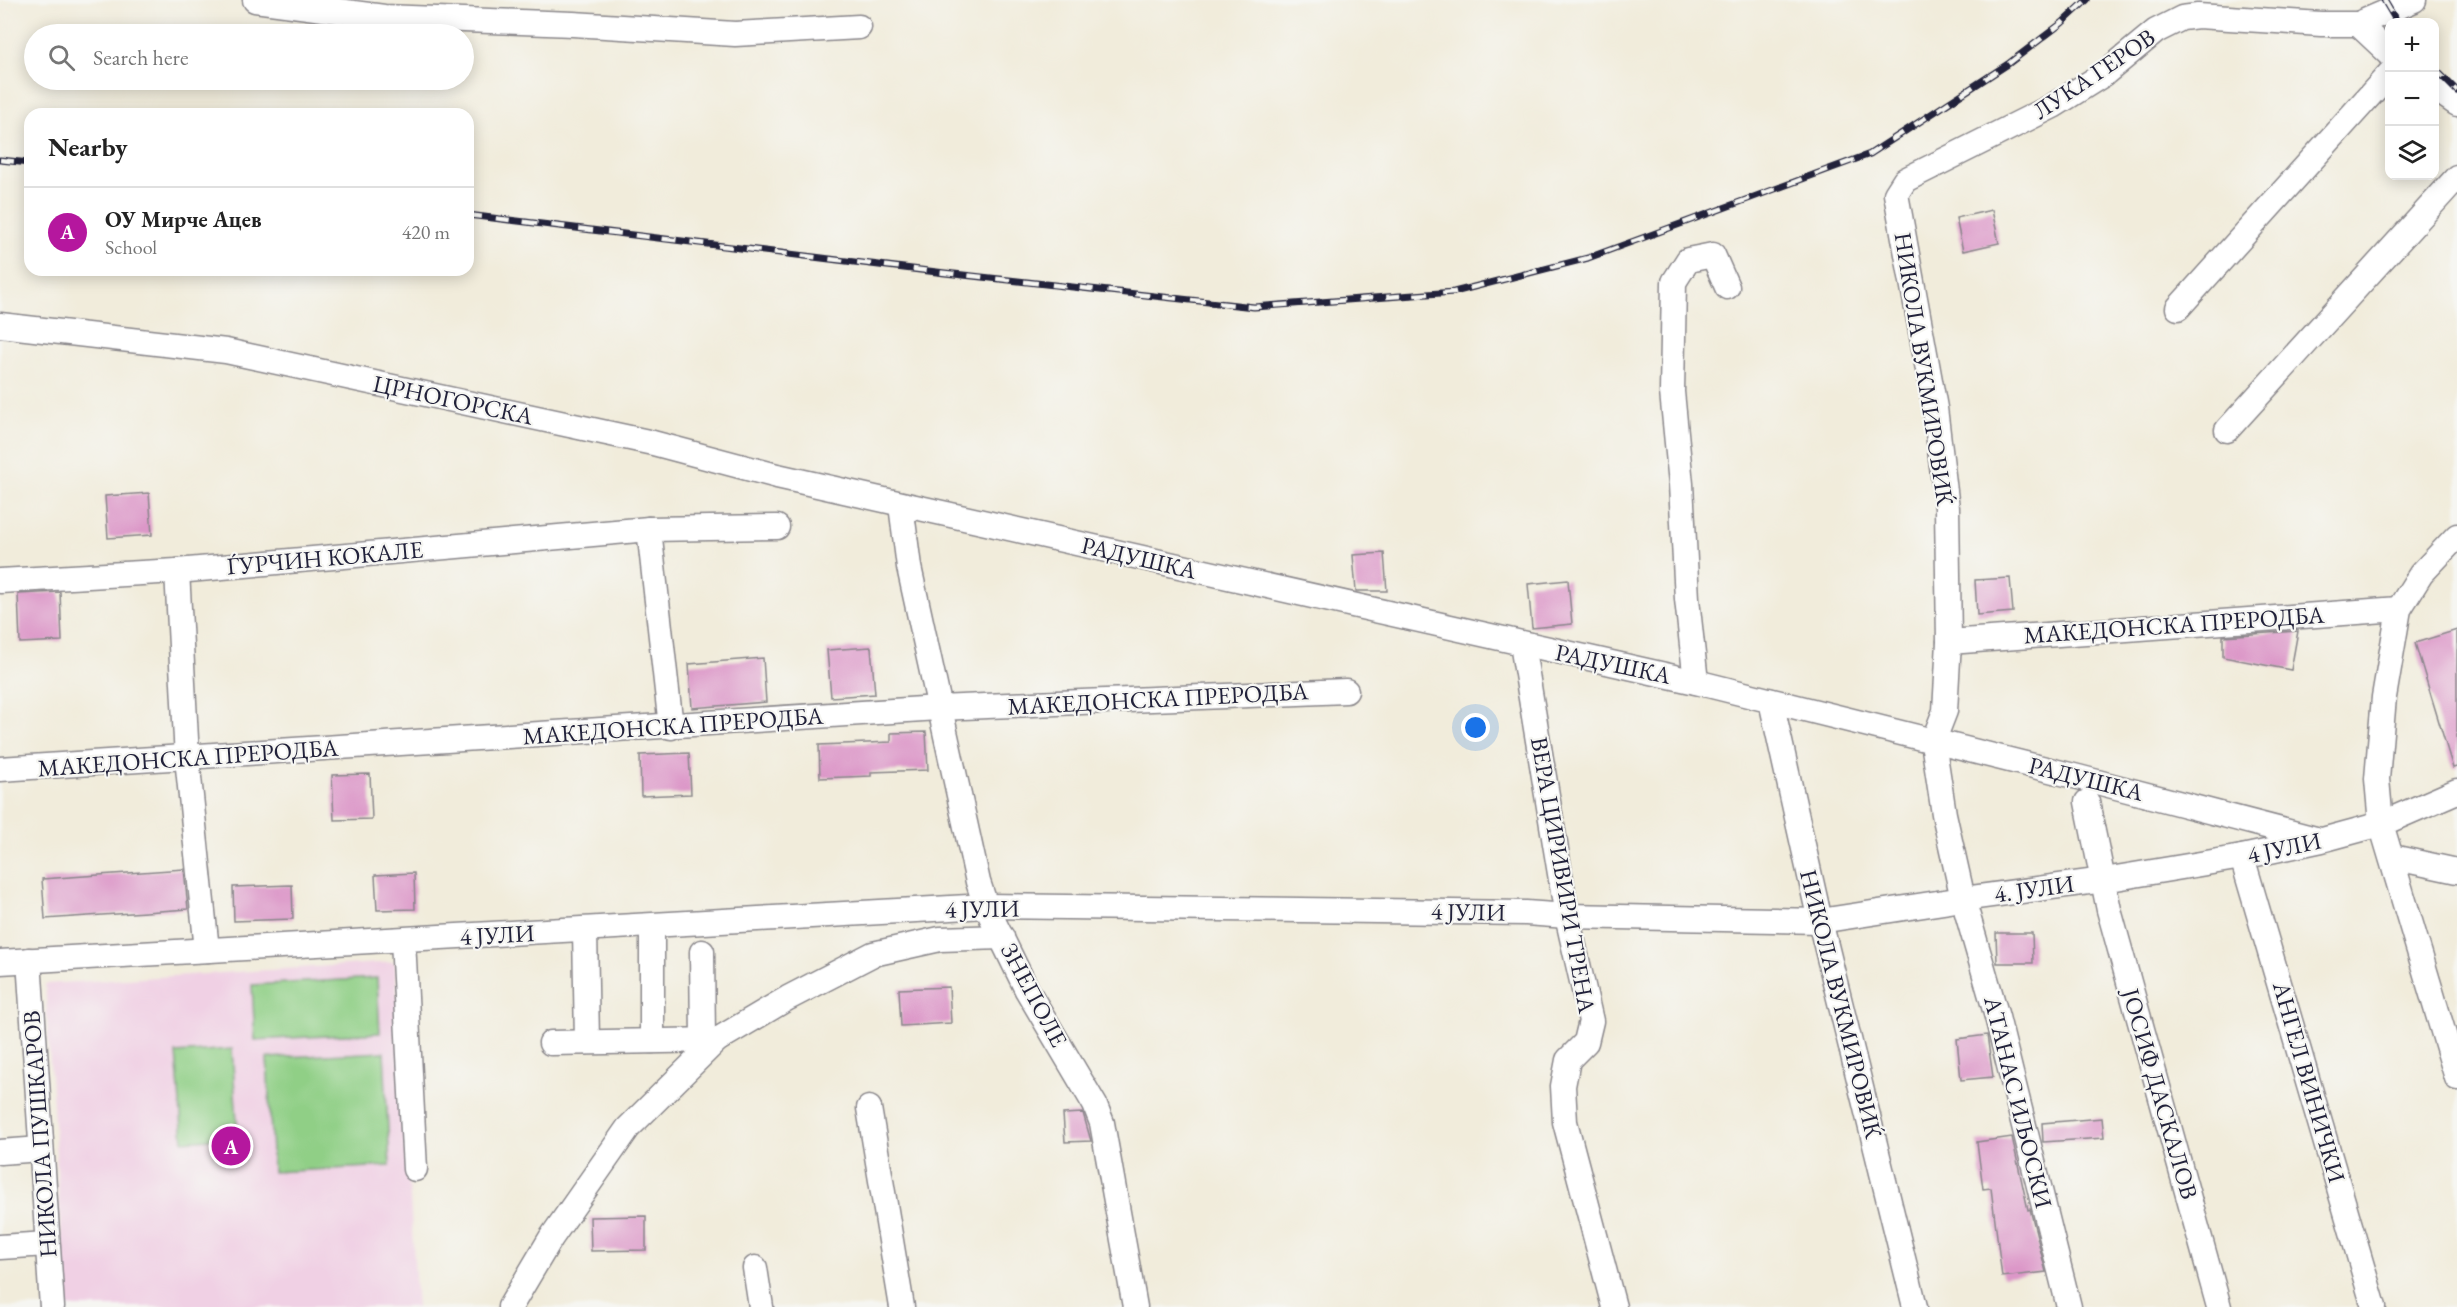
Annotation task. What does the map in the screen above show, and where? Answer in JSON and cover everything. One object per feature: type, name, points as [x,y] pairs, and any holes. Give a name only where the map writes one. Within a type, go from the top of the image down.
[{"type":"street","points":[[255,0],[384,17],[573,24],[735,34],[860,27]]},
{"type":"street","name":"ЛУКА ГЕРОВ","points":[[1896,194],[1905,180],[2053,106],[2104,74],[2156,31],[2182,18],[2198,16],[2280,22],[2358,24],[2414,0]]},
{"type":"street","points":[[2358,24],[2385,49]]},
{"type":"street","points":[[2178,308],[2385,79]]},
{"type":"street","points":[[2439,91],[2457,104]]},
{"type":"street","points":[[2228,430],[2457,177]]},
{"type":"street","name":"НИКОЛА ВУКМИРОВИЌ","points":[[1896,194],[1935,408],[1947,508],[1948,642],[1945,711],[1933,742],[1944,814],[1963,898]]},
{"type":"street","points":[[1696,682],[1687,599],[1681,484],[1672,392],[1674,282],[1688,260],[1713,255],[1727,286]]},
{"type":"street","name":"ЦРНОГОРСКА","points":[[0,325],[226,351],[653,443],[777,476],[901,505]]},
{"type":"street","name":"РАДУШКА","points":[[901,505],[1696,682],[2322,840]]},
{"type":"street","name":"ЗНЕПОЛЕ","points":[[901,505],[909,567],[938,708],[978,882],[986,906],[1027,990],[1095,1105],[1102,1124],[1135,1307]]},
{"type":"street","name":"ЃУРЧИН КОКАЛЕ","points":[[0,581],[177,571],[649,529],[777,527]]},
{"type":"street","points":[[649,529],[671,727]]},
{"type":"street","points":[[2457,536],[2421,574],[2399,609],[2382,721],[2378,779],[2381,824],[2457,1078]]},
{"type":"street","points":[[177,571],[187,758],[207,950]]},
{"type":"street","name":"МАКЕДОНСКА ПРЕРОДБА","points":[[1948,642],[2399,609]]},
{"type":"street","name":"ВЕРА ЦИРИВИРИ ТРЕНА","points":[[1522,644],[1567,916],[1591,1021],[1586,1042],[1568,1060],[1563,1086],[1565,1122],[1614,1307]]},
{"type":"street","name":"МАКЕДОНСКА ПРЕРОДБА","points":[[0,770],[938,708],[1346,690]]},
{"type":"street","name":"НИКОЛА ВУКМИРОВИЌ","points":[[1771,700],[1820,921],[1915,1307]]},
{"type":"street","name":"4 ЈУЛИ","points":[[2104,880],[2242,857],[2322,840],[2381,824],[2457,791]]},
{"type":"street","name":"ЈОСИФ ДАСКАЛОВ","points":[[2088,802],[2109,910],[2218,1307]]},
{"type":"street","name":"АНГЕЛ ВИНИЧКИ","points":[[2242,857],[2374,1307]]},
{"type":"street","points":[[2392,858],[2457,871]]},
{"type":"street","name":"4. ЈУЛИ","points":[[1963,898],[2104,880]]},
{"type":"street","name":"4 ЈУЛИ","points":[[0,962],[986,906],[1526,913],[1567,916],[1820,921],[1963,898]]},
{"type":"street","name":"AТАНАС ИЉОСКИ","points":[[1963,898],[1997,1017],[2069,1307]]},
{"type":"street","points":[[652,926],[652,1041]]},
{"type":"street","points":[[585,930],[587,1042]]},
{"type":"street","points":[[510,1307],[552,1238],[628,1128],[710,1040],[873,954],[940,939],[1002,937]]},
{"type":"street","points":[[403,940],[415,1169]]},
{"type":"street","points":[[702,952],[710,1040]]},
{"type":"street","name":"НИКОЛА ПУШКАРОВ","points":[[29,960],[52,1307]]},
{"type":"street","points":[[551,1043],[710,1040]]},
{"type":"street","points":[[869,1108],[902,1307]]},
{"type":"street","points":[[0,1152],[41,1149]]},
{"type":"street","points":[[0,1247],[48,1244]]},
{"type":"street","points":[[755,1268],[761,1307]]},
{"type":"shaded area","points":[[395,962],[417,1307],[66,1307],[45,984]]},
{"type":"green space","points":[[377,978],[380,1033],[255,1040],[252,985]]},
{"type":"green space","points":[[232,1049],[238,1137],[183,1141],[176,1053]]},
{"type":"green space","points":[[384,1052],[390,1166],[273,1172],[267,1058]]},
{"type":"building","points":[[1992,210],[1999,243],[1963,251],[1956,218]]},
{"type":"building","points":[[149,493],[152,535],[108,538],[105,496]]},
{"type":"building","points":[[1384,553],[1387,591],[1356,591],[1353,555]]},
{"type":"building","points":[[2010,578],[2013,612],[1977,615],[1975,580]]},
{"type":"building","points":[[1568,580],[1572,624],[1532,628],[1528,584]]},
{"type":"building","points":[[60,592],[62,641],[20,643],[18,594]]},
{"type":"building","points":[[2457,630],[2457,767],[2453,768],[2415,643]]},
{"type":"building","points":[[2298,631],[2291,670],[2223,657],[2223,636]]},
{"type":"building","points":[[871,647],[875,694],[831,697],[827,650]]},
{"type":"building","points":[[763,658],[766,702],[692,708],[689,664]]},
{"type":"building","points":[[926,732],[928,770],[871,772],[871,776],[820,778],[819,745],[891,742],[891,733]]},
{"type":"building","points":[[689,753],[691,794],[641,796],[640,755]]},
{"type":"building","points":[[370,774],[372,819],[334,820],[332,775]]},
{"type":"building","points":[[184,869],[188,909],[45,919],[42,879]]},
{"type":"building","points":[[414,873],[415,909],[377,910],[375,875]]},
{"type":"building","points":[[292,885],[293,919],[234,921],[233,887]]},
{"type":"building","points":[[1996,933],[2032,933],[2033,963],[1997,963]]},
{"type":"building","points":[[949,987],[951,1023],[901,1026],[899,989]]},
{"type":"building","points":[[1987,1035],[1993,1077],[1961,1080],[1957,1039]]},
{"type":"building","points":[[1083,1113],[1091,1141],[1065,1142],[1063,1114]]},
{"type":"building","points":[[2102,1118],[2104,1138],[2043,1142],[2042,1123]]},
{"type":"building","points":[[2012,1137],[2028,1210],[2030,1209],[2046,1272],[2002,1277],[1991,1188],[1983,1189],[1977,1142]]},
{"type":"building","points":[[646,1216],[646,1250],[591,1251],[590,1217]]},
{"type":"railway","points":[[474,216],[945,273],[1254,307],[1454,292],[1588,258],[1870,154],[2008,64],[2062,23],[2087,0]]},
{"type":"railway","points":[[2384,0],[2395,18]]},
{"type":"railway","points":[[2438,72],[2457,91]]},
{"type":"railway","points":[[0,160],[24,162]]},
{"type":"place","name":"ОУ Мирче Ацев","points":[[231,1146]]}]
